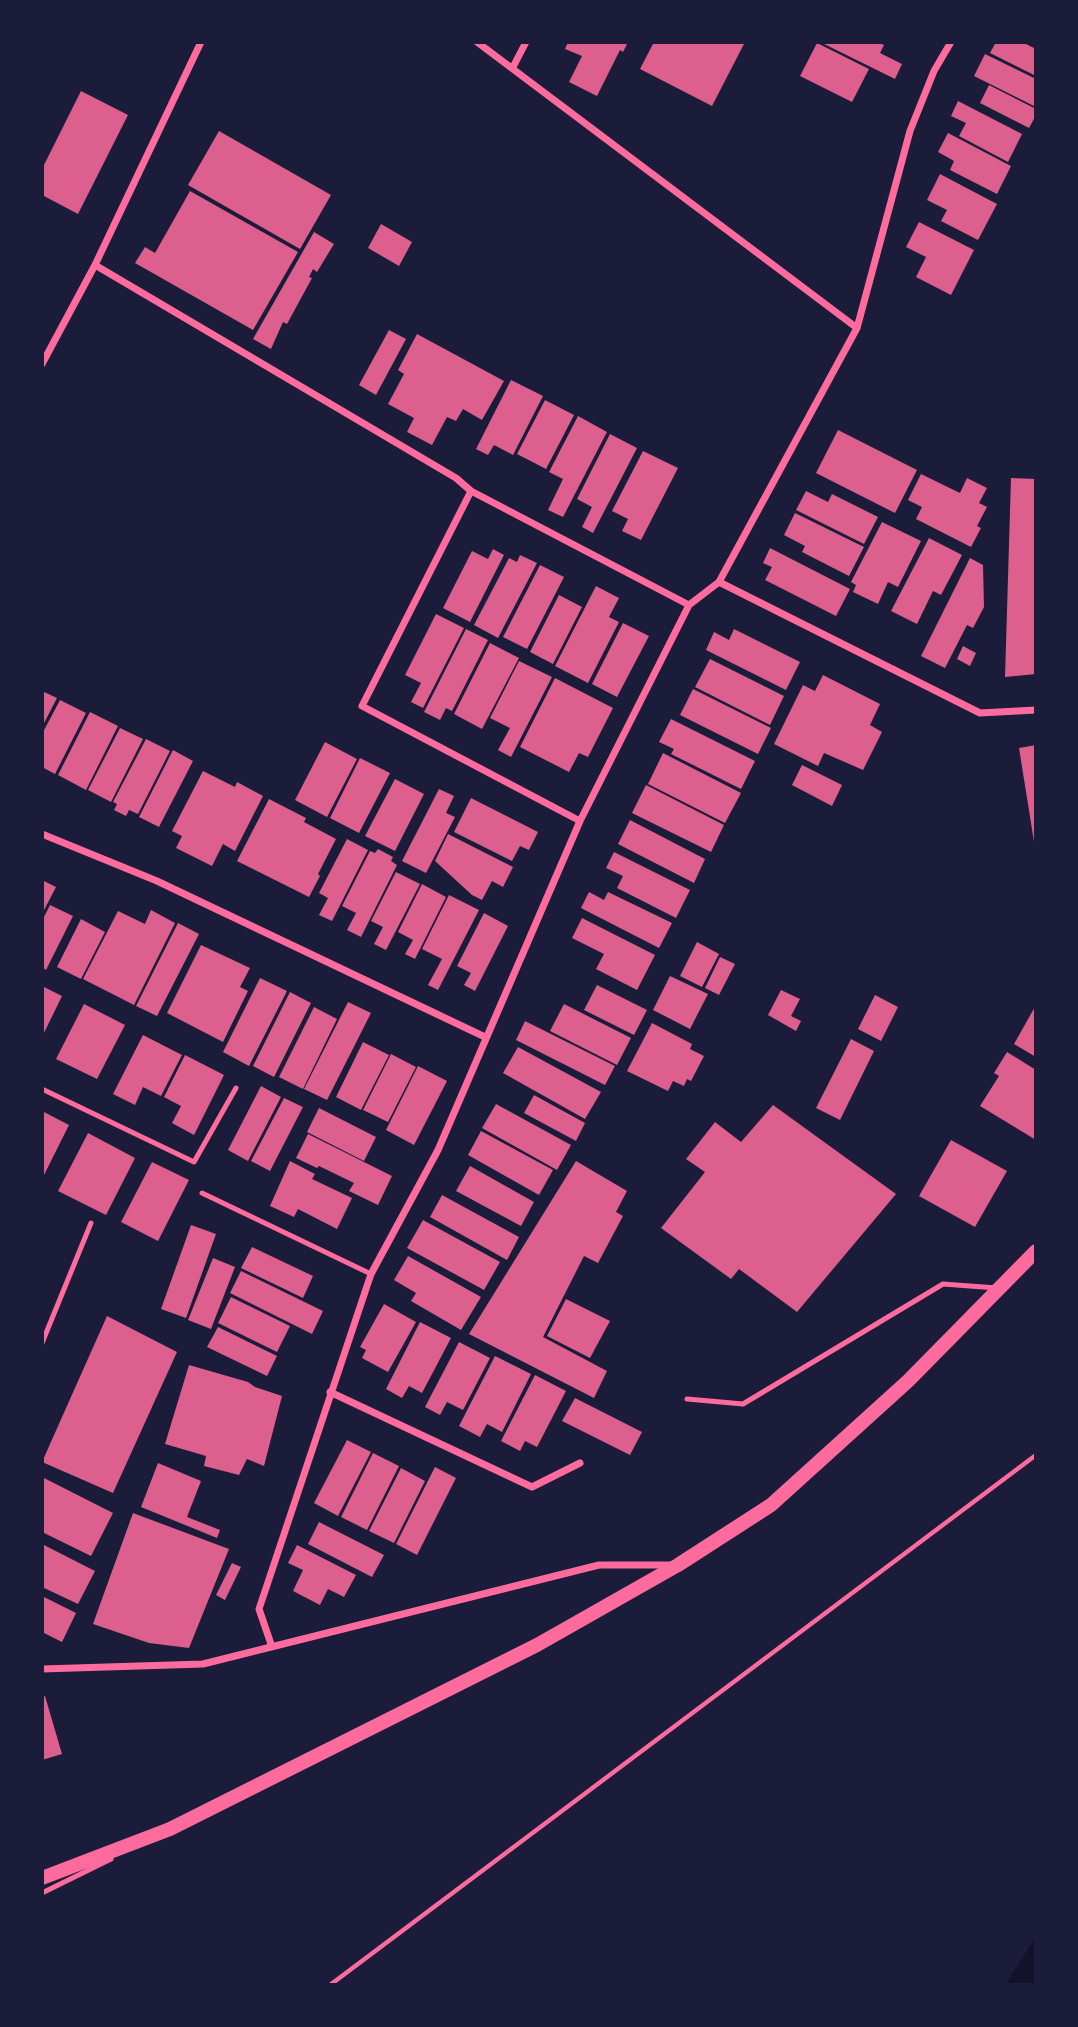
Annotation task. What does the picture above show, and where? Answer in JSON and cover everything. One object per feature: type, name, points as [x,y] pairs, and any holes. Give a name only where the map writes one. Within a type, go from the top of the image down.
[{"type":"main road","points":[[42,1878],[170,1829],[537,1645],[678,1565],[771,1505],[908,1381],[1036,1251]]},
{"type":"street","points":[[42,364],[95,265],[201,42]]},
{"type":"street","points":[[477,42],[857,328]]},
{"type":"street","points":[[513,67],[526,42]]},
{"type":"street","points":[[272,1647],[260,1609],[371,1274],[438,1150],[580,821],[689,605],[719,582],[857,328],[910,131],[934,71],[951,42]]},
{"type":"street","points":[[95,265],[456,478],[471,491],[689,605]]},
{"type":"street","points":[[471,491],[362,706],[580,821]]},
{"type":"street","points":[[719,582],[980,713],[1036,710]]},
{"type":"street","points":[[42,834],[157,880],[485,1037]]},
{"type":"street","points":[[330,1392],[532,1487],[580,1464]]},
{"type":"street","points":[[42,1669],[204,1664],[599,1565],[678,1565]]},
{"type":"lane","points":[[42,1089],[194,1162],[236,1088]]},
{"type":"lane","points":[[202,1194],[371,1274]]},
{"type":"lane","points":[[42,1343],[91,1223]]},
{"type":"lane","points":[[687,1399],[743,1404],[943,1284],[1000,1288]]},
{"type":"lane","points":[[42,1893],[170,1829]]},
{"type":"path","points":[[330,1985],[1036,1455]]},
{"type":"shaded area","points":[[1036,1937],[1036,1985],[1005,1985]]},
{"type":"building","points":[[568,42],[628,42],[623,52],[620,50],[597,96],[569,82],[582,56],[565,49]]},
{"type":"building","points":[[654,42],[745,42],[712,106],[640,69]]},
{"type":"building","points":[[820,42],[877,42],[884,45],[880,53],[902,64],[895,79]]},
{"type":"building","points":[[996,42],[1022,42],[1036,49],[1036,76],[990,53]]},
{"type":"building","points":[[817,43],[869,69],[852,102],[800,76]]},
{"type":"building","points":[[985,54],[1036,79],[1036,107],[974,76]]},
{"type":"building","points":[[989,85],[1036,109],[1029,128],[980,103]]},
{"type":"building","points":[[81,91],[128,115],[78,214],[42,195],[42,169]]},
{"type":"building","points":[[958,101],[1022,134],[1008,162],[959,136],[966,123],[951,116]]},
{"type":"building","points":[[219,131],[331,195],[300,249],[188,185]]},
{"type":"building","points":[[948,133],[1011,166],[997,194],[950,170],[954,161],[938,152]]},
{"type":"building","points":[[940,174],[997,204],[978,240],[941,221],[947,210],[927,200]]},
{"type":"building","points":[[190,191],[298,252],[253,330],[135,263],[145,247],[155,253]]},
{"type":"building","points":[[919,222],[974,250],[951,295],[916,277],[926,257],[906,247]]},
{"type":"building","points":[[381,224],[412,242],[399,266],[368,248]]},
{"type":"building","points":[[314,232],[334,244],[317,272],[313,269],[309,277],[312,278],[287,324],[283,322],[271,349],[253,339]]},
{"type":"building","points":[[389,330],[406,339],[376,395],[359,385]]},
{"type":"building","points":[[417,334],[504,381],[482,420],[463,409],[456,421],[447,417],[432,445],[407,432],[414,418],[388,404],[404,374],[398,370]]},
{"type":"building","points":[[511,380],[543,396],[513,455],[494,445],[488,455],[476,449]]},
{"type":"building","points":[[545,400],[574,415],[546,469],[517,454]]},
{"type":"building","points":[[578,416],[607,432],[563,517],[548,510],[563,479],[549,472]]},
{"type":"building","points":[[838,430],[917,470],[895,513],[816,473]]},
{"type":"building","points":[[610,434],[637,448],[593,533],[582,527],[592,507],[577,499]]},
{"type":"building","points":[[643,451],[678,468],[641,540],[622,531],[628,519],[612,511]]},
{"type":"building","points":[[921,474],[960,493],[967,478],[987,488],[979,503],[987,507],[977,526],[981,528],[971,547],[916,519],[922,507],[908,500]]},
{"type":"building","points":[[1011,478],[1036,479],[1036,674],[1005,677]]},
{"type":"building","points":[[806,491],[828,502],[832,494],[878,517],[864,544],[796,510]]},
{"type":"building","points":[[795,513],[864,547],[849,576],[802,552],[805,546],[784,535]]},
{"type":"building","points":[[882,522],[921,541],[898,587],[888,582],[878,604],[853,592],[856,585],[851,582]]},
{"type":"building","points":[[929,538],[962,555],[941,595],[933,591],[917,624],[891,611]]},
{"type":"building","points":[[770,548],[850,589],[836,616],[765,580],[772,567],[763,563]]},
{"type":"building","points":[[493,549],[504,555],[470,622],[443,608],[472,551],[488,559]]},
{"type":"building","points":[[520,555],[537,563],[498,638],[474,625],[509,558],[517,562]]},
{"type":"building","points":[[970,558],[983,565],[984,607],[973,628],[967,625],[945,668],[921,656]]},
{"type":"building","points":[[540,565],[564,577],[527,649],[503,637]]},
{"type":"building","points":[[596,586],[619,598],[609,617],[619,622],[588,683],[555,666]]},
{"type":"building","points":[[559,595],[582,607],[553,664],[530,652]]},
{"type":"building","points":[[436,614],[464,628],[423,708],[411,702],[421,683],[405,675]]},
{"type":"building","points":[[623,623],[649,636],[617,697],[592,684]]},
{"type":"building","points":[[466,629],[488,640],[452,711],[446,708],[440,720],[424,712]]},
{"type":"building","points":[[734,629],[800,662],[786,690],[706,650],[714,632],[729,640]]},
{"type":"building","points":[[490,643],[519,658],[482,729],[454,714]]},
{"type":"building","points":[[963,646],[976,653],[970,666],[957,659]]},
{"type":"building","points":[[710,659],[784,696],[770,725],[695,687]]},
{"type":"building","points":[[519,661],[552,677],[511,757],[498,750],[510,728],[490,718]]},
{"type":"building","points":[[823,675],[880,704],[870,725],[882,732],[863,770],[824,753],[818,766],[774,744],[803,685],[815,691]]},
{"type":"building","points":[[555,678],[613,708],[588,757],[579,753],[569,772],[520,747]]},
{"type":"building","points":[[693,689],[771,728],[758,754],[680,715]]},
{"type":"building","points":[[42,691],[57,698],[42,727]]},
{"type":"building","points":[[60,700],[86,713],[55,774],[42,767],[42,734]]},
{"type":"building","points":[[90,712],[118,726],[86,790],[58,775]]},
{"type":"building","points":[[671,719],[755,761],[741,789],[671,754],[674,749],[659,742]]},
{"type":"building","points":[[120,728],[143,739],[111,802],[88,790]]},
{"type":"building","points":[[146,739],[170,751],[138,814],[129,810],[126,816],[114,810],[117,804],[113,802]]},
{"type":"building","points":[[325,742],[357,759],[327,817],[295,800]]},
{"type":"building","points":[[1036,745],[1036,848],[1035,848],[1019,748]]},
{"type":"building","points":[[173,750],[193,761],[159,827],[139,817]]},
{"type":"building","points":[[663,753],[741,793],[725,823],[648,784]]},
{"type":"building","points":[[360,758],[390,773],[359,833],[330,818]]},
{"type":"building","points":[[802,765],[842,785],[832,806],[792,785]]},
{"type":"building","points":[[203,771],[235,787],[237,782],[263,796],[235,851],[223,844],[212,866],[176,848],[182,836],[172,831]]},
{"type":"building","points":[[395,779],[424,794],[395,851],[365,836]]},
{"type":"building","points":[[646,785],[724,825],[711,852],[632,813]]},
{"type":"building","points":[[439,789],[454,796],[446,813],[455,817],[426,873],[402,861]]},
{"type":"building","points":[[471,798],[538,832],[529,850],[520,846],[512,861],[454,832]]},
{"type":"building","points":[[269,799],[306,818],[304,822],[336,839],[309,897],[237,861]]},
{"type":"building","points":[[630,820],[705,859],[694,883],[618,844]]},
{"type":"building","points":[[448,834],[513,867],[503,887],[492,881],[482,900],[472,895],[435,861]]},
{"type":"building","points":[[347,839],[368,850],[332,921],[319,915],[328,898],[319,893]]},
{"type":"building","points":[[378,849],[393,857],[391,861],[397,865],[361,937],[347,930],[356,913],[342,906],[370,851],[375,853]]},
{"type":"building","points":[[614,852],[690,890],[676,918],[617,888],[623,876],[606,868]]},
{"type":"building","points":[[396,872],[420,884],[386,950],[374,944],[383,927],[371,921]]},
{"type":"building","points":[[42,880],[56,887],[42,914]]},
{"type":"building","points":[[422,884],[446,897],[415,959],[405,954],[413,940],[398,932]]},
{"type":"building","points":[[589,892],[604,900],[608,892],[672,923],[659,948],[581,908]]},
{"type":"building","points":[[449,895],[479,910],[438,990],[428,985],[442,959],[422,949]]},
{"type":"building","points":[[50,905],[73,916],[46,970],[42,967],[42,921]]},
{"type":"building","points":[[151,910],[175,923],[134,1005],[83,979],[118,911],[145,924]]},
{"type":"building","points":[[484,913],[508,926],[475,991],[464,985],[471,973],[457,966]]},
{"type":"building","points":[[582,918],[655,955],[637,990],[596,969],[604,954],[572,938]]},
{"type":"building","points":[[81,919],[105,932],[81,979],[57,967]]},
{"type":"building","points":[[178,923],[199,934],[157,1016],[136,1006]]},
{"type":"building","points":[[697,942],[719,954],[702,987],[680,976]]},
{"type":"building","points":[[201,945],[250,968],[240,987],[248,991],[223,1042],[167,1013]]},
{"type":"building","points":[[720,957],[735,964],[719,995],[705,988]]},
{"type":"building","points":[[670,976],[708,994],[690,1029],[653,1010]]},
{"type":"building","points":[[260,978],[287,991],[249,1066],[223,1052]]},
{"type":"building","points":[[597,985],[647,1010],[634,1035],[584,1010]]},
{"type":"building","points":[[42,986],[62,996],[42,1037]]},
{"type":"building","points":[[781,990],[800,999],[791,1016],[801,1021],[796,1031],[768,1015]]},
{"type":"building","points":[[290,992],[311,1003],[274,1077],[253,1066]]},
{"type":"building","points":[[875,995],[898,1007],[881,1041],[858,1029]]},
{"type":"building","points":[[348,1002],[371,1013],[327,1100],[304,1089]]},
{"type":"building","points":[[84,1004],[125,1025],[97,1079],[56,1059]]},
{"type":"building","points":[[564,1004],[631,1038],[617,1065],[550,1031]]},
{"type":"building","points":[[1036,1005],[1036,1057],[1014,1044]]},
{"type":"building","points":[[314,1007],[337,1019],[303,1089],[279,1077]]},
{"type":"building","points":[[525,1021],[615,1066],[605,1085],[516,1040]]},
{"type":"building","points":[[652,1023],[692,1044],[690,1049],[704,1056],[691,1081],[687,1079],[684,1086],[673,1081],[668,1091],[627,1071]]},
{"type":"building","points":[[143,1035],[182,1055],[161,1096],[143,1087],[135,1105],[113,1094]]},
{"type":"building","points":[[851,1039],[874,1051],[840,1120],[816,1108]]},
{"type":"building","points":[[363,1042],[389,1055],[361,1110],[336,1097]]},
{"type":"building","points":[[518,1047],[601,1092],[585,1119],[503,1073]]},
{"type":"building","points":[[1007,1052],[1036,1070],[1036,1140],[980,1106],[999,1076],[994,1073]]},
{"type":"building","points":[[391,1054],[416,1067],[388,1122],[363,1110]]},
{"type":"building","points":[[185,1055],[224,1075],[194,1135],[172,1123],[181,1106],[164,1097]]},
{"type":"building","points":[[418,1066],[447,1081],[414,1145],[386,1130]]},
{"type":"building","points":[[261,1086],[281,1097],[248,1161],[228,1150]]},
{"type":"building","points":[[534,1095],[585,1123],[576,1141],[524,1113]]},
{"type":"building","points":[[284,1098],[303,1107],[270,1171],[251,1161]]},
{"type":"building","points":[[496,1104],[571,1145],[557,1170],[482,1128]]},
{"type":"building","points":[[773,1105],[896,1194],[797,1312],[739,1269],[731,1279],[661,1228],[705,1172],[686,1159],[715,1122],[741,1142]]},
{"type":"building","points":[[319,1108],[376,1137],[364,1161],[307,1132]]},
{"type":"building","points":[[42,1111],[69,1125],[42,1179]]},
{"type":"building","points":[[481,1131],[553,1170],[539,1195],[468,1155]]},
{"type":"building","points":[[88,1133],[135,1158],[106,1215],[58,1191]]},
{"type":"building","points":[[308,1134],[392,1176],[378,1205],[349,1191],[354,1183],[296,1158]]},
{"type":"building","points":[[951,1140],[1007,1171],[975,1227],[919,1196]]},
{"type":"building","points":[[290,1161],[315,1174],[312,1179],[352,1198],[337,1229],[298,1209],[294,1217],[270,1206]]},
{"type":"building","points":[[576,1161],[627,1191],[616,1212],[623,1216],[598,1263],[584,1256],[543,1337],[607,1371],[594,1398],[469,1334]]},
{"type":"building","points":[[152,1162],[189,1180],[158,1241],[121,1222]]},
{"type":"building","points":[[470,1166],[534,1202],[521,1226],[456,1191]]},
{"type":"building","points":[[442,1195],[519,1237],[507,1260],[430,1217]]},
{"type":"building","points":[[423,1220],[500,1262],[484,1290],[407,1248]]},
{"type":"building","points":[[191,1225],[216,1234],[186,1318],[161,1309]]},
{"type":"building","points":[[252,1247],[313,1276],[303,1298],[241,1268]]},
{"type":"building","points":[[408,1256],[481,1297],[461,1330],[411,1301],[416,1293],[394,1280]]},
{"type":"building","points":[[213,1258],[235,1267],[211,1329],[188,1320]]},
{"type":"building","points":[[241,1271],[323,1311],[312,1334],[230,1293]]},
{"type":"building","points":[[231,1297],[290,1326],[277,1352],[218,1323]]},
{"type":"building","points":[[566,1299],[610,1321],[590,1358],[547,1336]]},
{"type":"building","points":[[384,1304],[416,1322],[388,1372],[362,1358],[366,1350],[360,1347]]},
{"type":"building","points":[[107,1316],[177,1352],[113,1493],[42,1462]]},
{"type":"building","points":[[420,1322],[451,1338],[422,1393],[409,1386],[402,1398],[386,1389]]},
{"type":"building","points":[[218,1327],[277,1356],[267,1376],[207,1347]]},
{"type":"building","points":[[459,1342],[490,1358],[463,1410],[447,1402],[440,1415],[425,1407]]},
{"type":"building","points":[[495,1356],[531,1374],[502,1432],[487,1424],[480,1437],[459,1426]]},
{"type":"building","points":[[189,1365],[248,1382],[282,1396],[264,1466],[247,1459],[239,1475],[204,1466],[206,1456],[165,1444]]},
{"type":"building","points":[[535,1375],[566,1391],[537,1447],[525,1441],[520,1451],[501,1441]]},
{"type":"building","points":[[575,1398],[642,1432],[630,1455],[562,1421]]},
{"type":"building","points":[[347,1440],[371,1452],[338,1516],[314,1503]]},
{"type":"building","points":[[373,1453],[399,1466],[367,1530],[341,1517]]},
{"type":"building","points":[[158,1463],[201,1481],[187,1517],[220,1530],[217,1538],[141,1507]]},
{"type":"building","points":[[435,1467],[456,1478],[417,1555],[396,1544]]},
{"type":"building","points":[[401,1468],[425,1481],[394,1543],[369,1531]]},
{"type":"building","points":[[42,1477],[113,1513],[91,1556],[42,1532]]},
{"type":"building","points":[[133,1513],[229,1549],[189,1648],[149,1643],[93,1624]]},
{"type":"building","points":[[319,1522],[384,1555],[372,1577],[308,1544]]},
{"type":"building","points":[[42,1544],[95,1571],[78,1604],[42,1587]]},
{"type":"building","points":[[297,1545],[356,1575],[344,1597],[328,1589],[320,1605],[293,1591],[303,1570],[288,1563]]},
{"type":"building","points":[[232,1563],[241,1567],[225,1600],[216,1595]]},
{"type":"building","points":[[42,1596],[76,1613],[62,1642],[42,1632]]},
{"type":"building","points":[[45,1696],[62,1754],[42,1760],[42,1697]]}]
